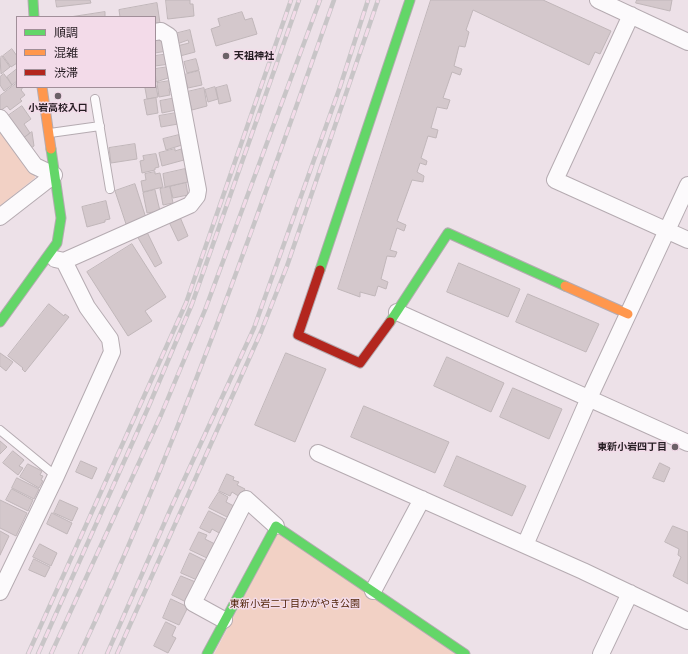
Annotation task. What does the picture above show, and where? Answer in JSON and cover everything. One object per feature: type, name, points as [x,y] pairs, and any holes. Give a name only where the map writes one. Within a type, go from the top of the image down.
[{"type":"street","points":[[33,0],[34,16]]},
{"type":"street","points":[[410,0],[298,335],[360,364],[397,312],[448,234],[628,314]]},
{"type":"street","points":[[598,0],[688,42]]},
{"type":"street","points":[[631,15],[555,180],[667,229],[688,240]]},
{"type":"street","points":[[0,322],[57,259],[190,205],[197,196],[198,190],[169,36],[161,31],[156,32]]},
{"type":"street","points":[[0,592],[56,476],[109,361],[113,347],[110,339],[87,307],[57,259],[61,218],[42,88]]},
{"type":"street","points":[[0,118],[35,166],[54,175]]},
{"type":"street","points":[[0,217],[54,175]]},
{"type":"street","points":[[525,545],[589,398],[688,185]]},
{"type":"street","points":[[397,312],[688,443]]},
{"type":"street","points":[[318,452],[525,545],[688,621]]},
{"type":"street","points":[[224,620],[193,603],[246,499],[276,526],[465,654]]},
{"type":"street","points":[[373,591],[422,499]]},
{"type":"street","points":[[207,654],[276,526]]},
{"type":"street","points":[[601,654],[630,593]]},
{"type":"lane","points":[[95,99],[110,189]]},
{"type":"lane","points":[[48,134],[100,126]]},
{"type":"lane","points":[[0,430],[56,476]]},
{"type":"green space","points":[[0,125],[34,169],[35,178],[0,206]]},
{"type":"green space","name":"東新小岩二丁目かがやき公園","points":[[278,532],[458,654],[214,654]]},
{"type":"building","points":[[56,0],[90,0],[91,3],[57,7]]},
{"type":"building","points":[[166,0],[190,0],[190,4],[193,4],[194,16],[168,19]]},
{"type":"building","points":[[431,0],[543,0],[611,31],[600,54],[595,52],[589,65],[473,10],[466,30],[469,32],[465,47],[459,46],[454,66],[462,69],[460,75],[452,72],[443,98],[450,100],[447,109],[437,107],[431,128],[438,130],[436,138],[428,136],[421,158],[427,161],[426,165],[420,163],[417,172],[424,176],[423,182],[412,180],[397,221],[406,225],[404,231],[397,228],[390,250],[397,252],[395,257],[387,256],[381,279],[388,282],[386,289],[378,286],[375,296],[360,292],[360,297],[338,289]]},
{"type":"building","points":[[637,0],[672,0],[670,11],[636,3]]},
{"type":"building","points":[[157,3],[160,23],[156,23],[156,16],[120,16],[119,10]]},
{"type":"building","points":[[105,12],[105,16],[77,16]]},
{"type":"building","points":[[242,12],[245,20],[252,18],[257,34],[216,46],[211,29],[220,26],[218,19]]},
{"type":"building","points":[[190,30],[195,52],[180,56],[177,46],[189,43],[188,40],[177,44],[174,34]]},
{"type":"building","points":[[163,38],[167,51],[156,53],[156,39]]},
{"type":"building","points":[[12,49],[16,55],[16,64],[11,67],[3,56]]},
{"type":"building","points":[[169,54],[170,64],[156,66],[156,56]]},
{"type":"building","points":[[2,56],[10,67],[1,74],[0,58]]},
{"type":"building","points":[[196,59],[199,70],[187,73],[184,62]]},
{"type":"building","points":[[169,67],[171,77],[156,82],[156,69]]},
{"type":"building","points":[[16,70],[16,82],[12,85],[7,77]]},
{"type":"building","points":[[199,71],[202,85],[188,88],[184,75]]},
{"type":"building","points":[[4,74],[12,85],[4,91],[0,85],[0,77]]},
{"type":"building","points":[[170,81],[172,88],[169,89],[170,95],[159,97],[157,83]]},
{"type":"building","points":[[16,84],[16,88],[22,88],[21,90],[25,95],[20,99],[22,101],[10,110],[7,106],[0,111],[0,96]]},
{"type":"building","points":[[156,85],[158,97],[147,99],[145,88],[156,88]]},
{"type":"building","points":[[227,85],[231,101],[219,104],[216,88]]},
{"type":"building","points":[[215,87],[218,99],[208,102],[205,90]]},
{"type":"building","points":[[204,88],[207,106],[192,110],[187,92]]},
{"type":"building","points":[[156,98],[158,113],[147,115],[144,100]]},
{"type":"building","points":[[176,98],[176,110],[162,113],[160,101]]},
{"type":"building","points":[[22,106],[31,119],[24,124],[30,133],[21,140],[5,118]]},
{"type":"building","points":[[176,113],[178,124],[161,127],[159,116]]},
{"type":"building","points":[[32,132],[34,146],[28,150],[21,140]]},
{"type":"building","points":[[179,135],[182,145],[166,150],[163,139]]},
{"type":"building","points":[[135,144],[137,159],[111,163],[109,148]]},
{"type":"building","points":[[175,149],[175,151],[181,149],[184,160],[162,166],[159,153]]},
{"type":"building","points":[[156,154],[159,167],[155,168],[155,170],[142,173],[140,161],[144,160],[143,156]]},
{"type":"building","points":[[185,169],[188,182],[165,187],[163,174]]},
{"type":"building","points":[[155,172],[155,174],[160,173],[163,187],[143,192],[141,181],[146,180],[145,174]]},
{"type":"building","points":[[186,183],[188,195],[173,198],[170,187]]},
{"type":"building","points":[[135,184],[146,218],[126,224],[115,191]]},
{"type":"building","points":[[170,187],[173,203],[163,205],[160,189]]},
{"type":"building","points":[[155,190],[160,211],[147,213],[143,193]]},
{"type":"building","points":[[106,201],[110,219],[87,227],[82,207]]},
{"type":"building","points":[[180,217],[188,236],[178,241],[169,222]]},
{"type":"building","points":[[147,232],[162,263],[155,267],[137,236]]},
{"type":"building","points":[[132,244],[166,297],[145,311],[152,321],[128,336],[87,272]]},
{"type":"building","points":[[459,263],[520,289],[508,317],[447,292]]},
{"type":"building","points":[[528,294],[599,324],[586,352],[516,322]]},
{"type":"building","points":[[49,304],[64,316],[65,314],[69,317],[25,372],[22,369],[23,368],[8,356]]},
{"type":"building","points":[[0,353],[13,362],[6,371],[0,366]]},
{"type":"building","points":[[286,353],[326,369],[295,442],[255,425]]},
{"type":"building","points":[[447,357],[504,383],[491,412],[434,386]]},
{"type":"building","points":[[513,388],[562,409],[549,439],[500,417]]},
{"type":"building","points":[[364,406],[449,442],[435,473],[351,437]]},
{"type":"building","points":[[0,441],[7,447],[0,454]]},
{"type":"building","points":[[13,451],[24,460],[19,466],[23,468],[18,475],[3,463]]},
{"type":"building","points":[[457,456],[526,486],[512,516],[444,486]]},
{"type":"building","points":[[81,461],[97,468],[92,479],[76,472]]},
{"type":"building","points":[[660,463],[670,468],[664,482],[653,478]]},
{"type":"building","points":[[28,464],[42,471],[40,475],[43,476],[41,480],[43,481],[39,488],[20,477]]},
{"type":"building","points":[[227,474],[234,477],[233,480],[239,482],[237,485],[245,489],[240,497],[232,492],[230,496],[219,491]]},
{"type":"building","points":[[17,478],[39,489],[34,499],[12,488]]},
{"type":"building","points":[[12,489],[33,500],[28,511],[6,500]]},
{"type":"building","points":[[219,492],[228,497],[226,502],[236,507],[229,518],[209,508]]},
{"type":"building","points":[[0,500],[27,513],[16,536],[0,528]]},
{"type":"building","points":[[60,500],[78,508],[72,521],[54,513]]},
{"type":"building","points":[[209,511],[229,521],[221,534],[212,529],[210,533],[200,528]]},
{"type":"building","points":[[52,513],[72,523],[67,534],[47,524]]},
{"type":"building","points":[[673,526],[688,532],[688,584],[673,576],[681,557],[678,555],[679,549],[665,542]]},
{"type":"building","points":[[0,531],[9,536],[0,555]]},
{"type":"building","points":[[199,532],[207,535],[205,539],[215,544],[207,558],[190,550]]},
{"type":"building","points":[[40,544],[57,553],[51,566],[33,557]]},
{"type":"building","points":[[190,553],[206,561],[197,580],[181,573]]},
{"type":"building","points":[[34,559],[50,567],[45,577],[29,570]]},
{"type":"building","points":[[181,576],[198,583],[188,603],[172,595]]},
{"type":"building","points":[[171,599],[188,607],[179,625],[163,618]]},
{"type":"building","points":[[166,622],[176,627],[172,636],[176,638],[168,653],[154,646]]},
{"type":"railway","points":[[28,654],[186,303],[291,0]]},
{"type":"railway","points":[[38,654],[148,408],[192,304],[299,0]]},
{"type":"railway","points":[[51,654],[161,415],[205,310],[320,0]]},
{"type":"railway","points":[[80,654],[150,493],[215,330],[334,0]]},
{"type":"railway","points":[[107,654],[171,508],[254,328],[340,87],[368,0]]},
{"type":"railway","points":[[117,654],[261,332],[287,266],[378,0]]},
{"type":"traffic: fast","points":[[33,0],[34,16]]},
{"type":"traffic: fast","points":[[320,270],[410,0]]},
{"type":"traffic: fast","points":[[0,322],[57,243],[61,218],[51,149]]},
{"type":"traffic: fast","points":[[390,322],[448,233],[565,286]]},
{"type":"traffic: fast","points":[[207,654],[276,526],[465,654]]},
{"type":"traffic: slow","points":[[42,88],[51,149]]},
{"type":"traffic: slow","points":[[565,286],[628,314]]},
{"type":"traffic: jam","points":[[320,270],[298,335],[360,363],[390,322]]},
{"type":"place","name":"天祖神社","points":[[226,56]]},
{"type":"place","name":"小岩高校入口","points":[[58,96]]},
{"type":"place","name":"東新小岩四丁目","points":[[675,447]]}]
